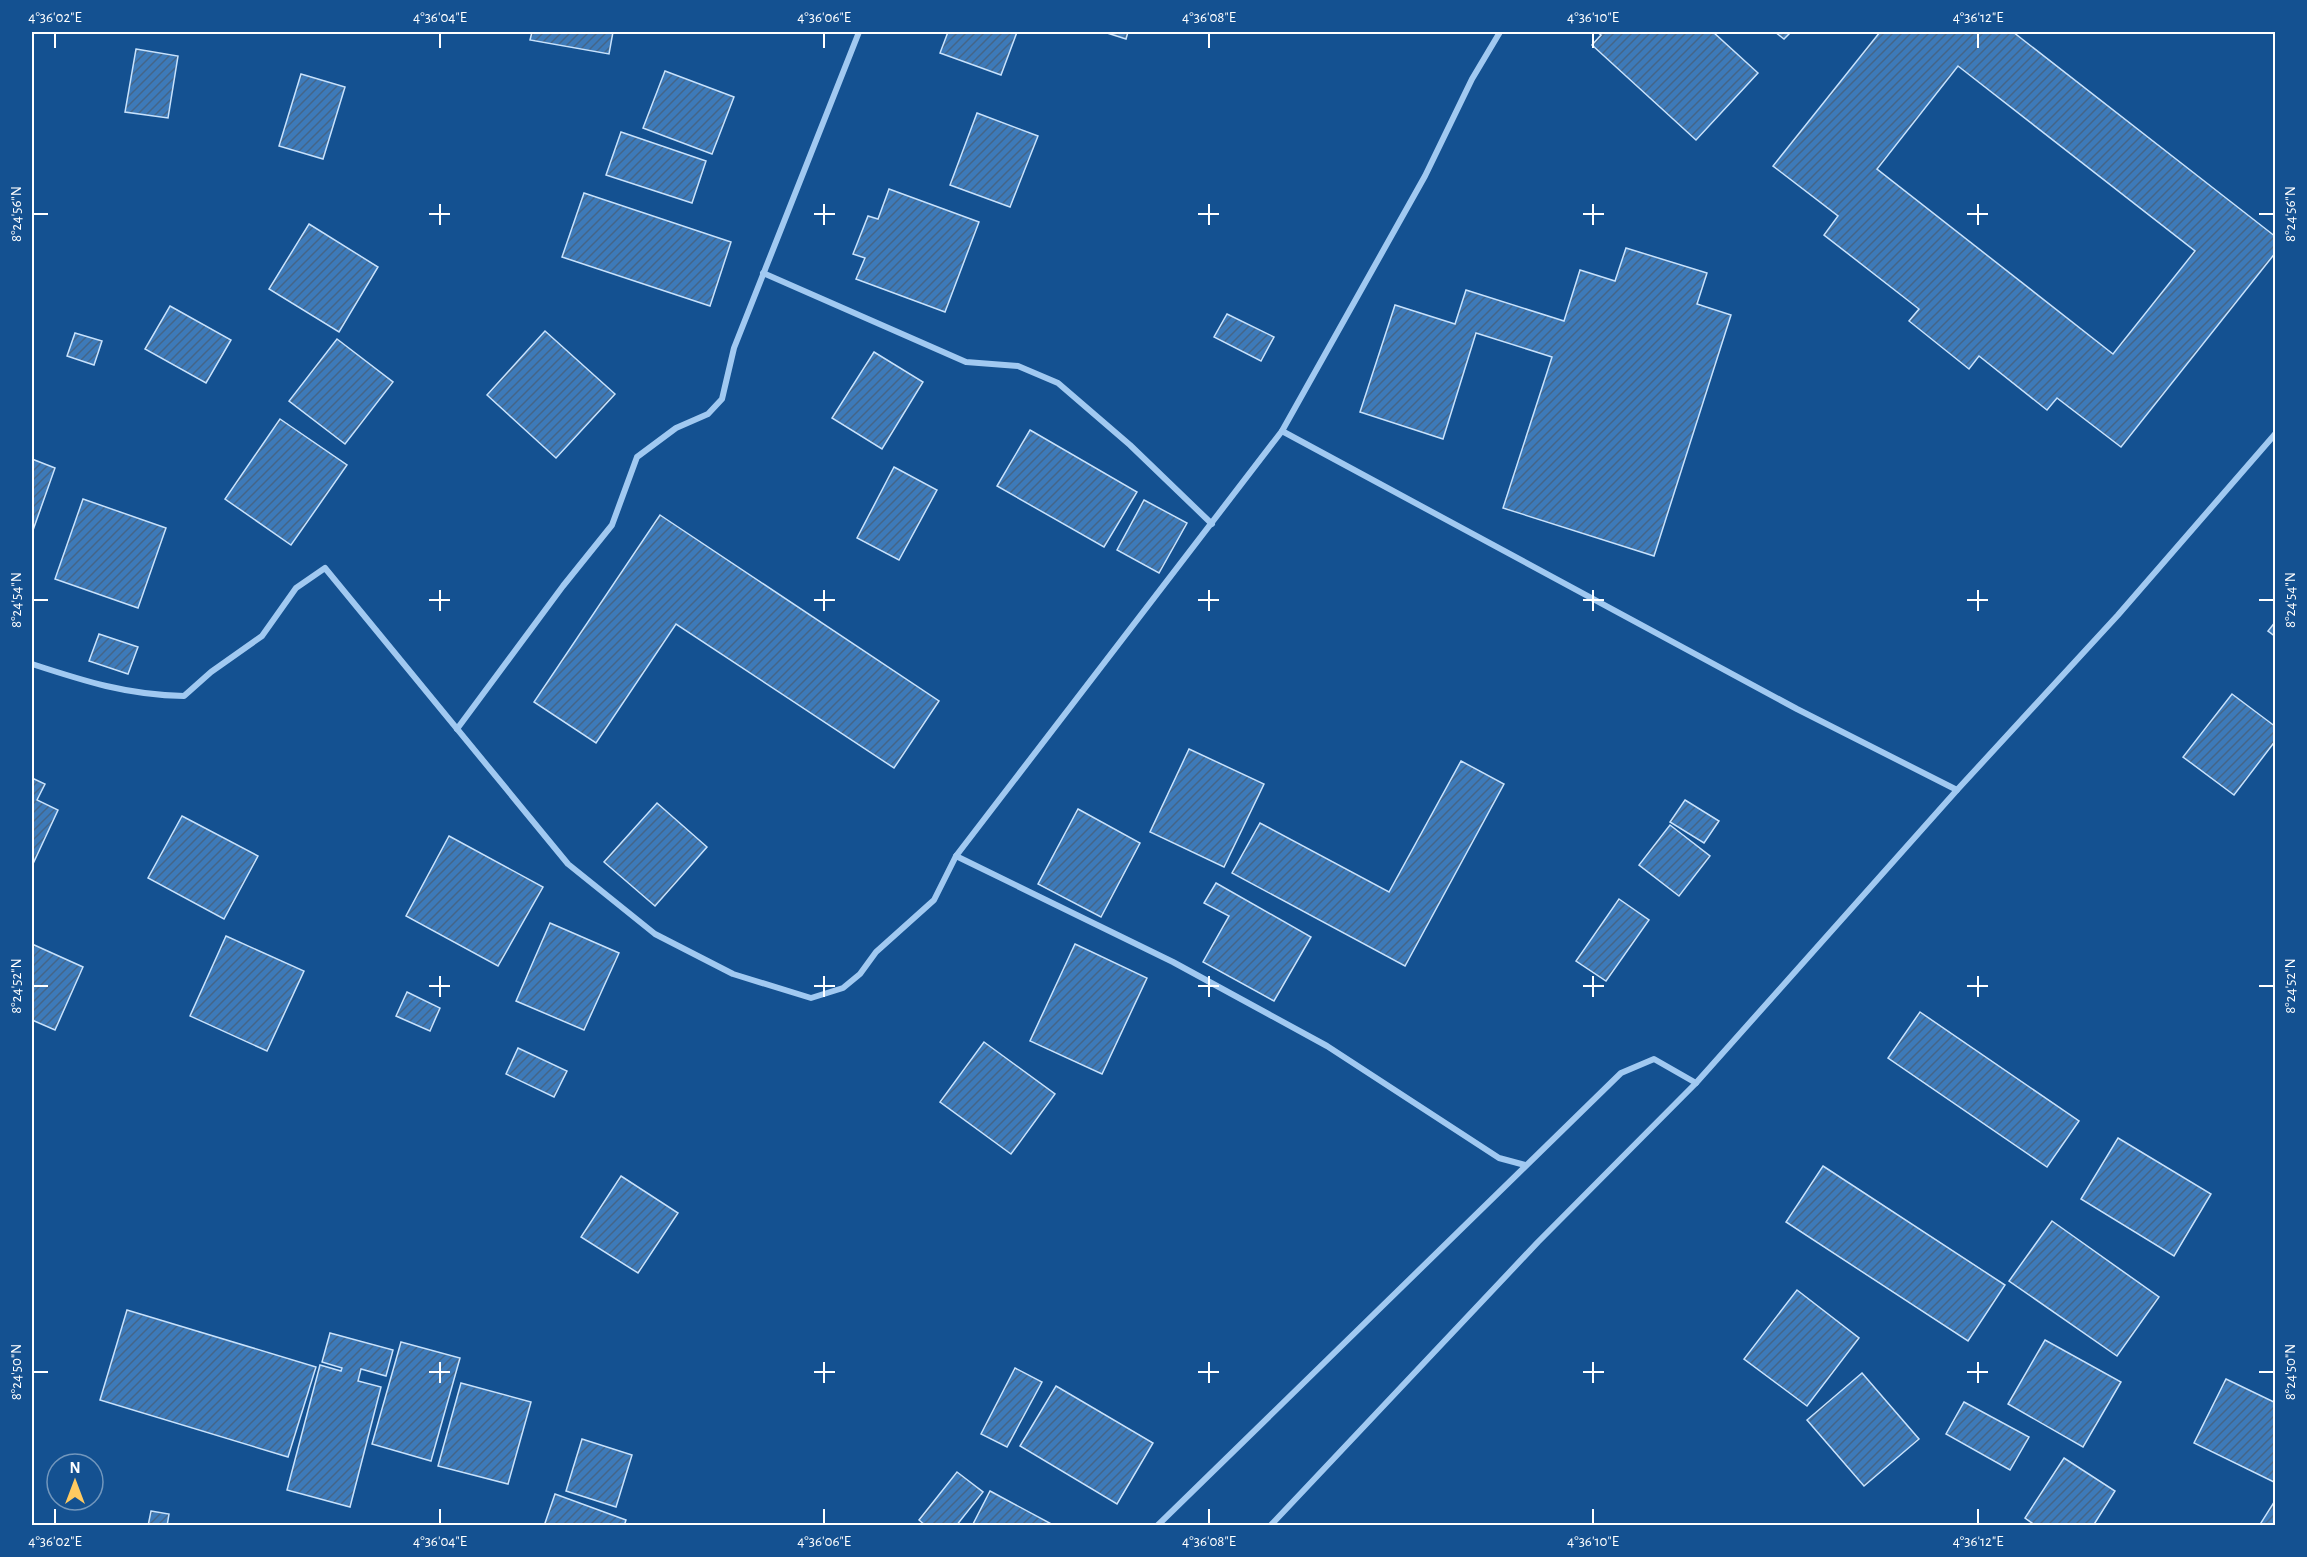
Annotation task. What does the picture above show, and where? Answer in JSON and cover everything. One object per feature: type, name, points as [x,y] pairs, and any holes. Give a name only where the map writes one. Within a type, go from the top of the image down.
[{"type":"street","points":[[457,729],[563,586],[612,525],[637,457],[676,428],[708,414],[722,399],[734,348],[859,32]]},
{"type":"street","points":[[32,664],[98,685],[146,695],[183,696],[211,672],[262,636],[296,588],[325,568],[568,864],[655,934],[733,974],[811,998],[843,988],[860,974],[876,952],[934,900],[956,856],[1282,430],[1425,176],[1472,79],[1500,32]]},
{"type":"street","points":[[763,273],[966,362],[1018,366],[1058,383],[1130,445],[1212,524]]},
{"type":"street","points":[[1282,430],[1797,709],[1957,790]]},
{"type":"street","points":[[1270,1526],[1538,1242],[1696,1083],[1957,790],[2118,615],[2276,433]]},
{"type":"street","points":[[956,856],[1183,967],[1327,1046],[1499,1158],[1525,1165]]},
{"type":"street","points":[[1157,1526],[1621,1073],[1654,1059],[1696,1083]]},
{"type":"building","points":[[532,32],[613,32],[609,54],[530,40]]},
{"type":"building","points":[[948,32],[1017,32],[1001,75],[940,53]]},
{"type":"building","points":[[1104,32],[1128,32],[1126,39]]},
{"type":"building","points":[[1597,32],[1713,32],[1758,73],[1696,140],[1592,45],[1601,35]]},
{"type":"building","points":[[1775,32],[1791,32],[1784,39]]},
{"type":"building","points":[[1880,32],[2013,32],[2276,237],[2276,252],[2121,447],[2057,398],[2047,410],[1979,356],[1969,369],[1909,321],[1919,309],[1824,235],[1838,216],[1773,166]],"holes":[[[1958,66],[2195,251],[2113,354],[1877,169]]]},
{"type":"building","points":[[136,49],[178,56],[168,118],[125,112]]},
{"type":"building","points":[[665,71],[734,97],[712,154],[643,128]]},
{"type":"building","points":[[301,74],[345,87],[323,159],[279,146]]},
{"type":"building","points":[[977,113],[1038,136],[1010,207],[950,185]]},
{"type":"building","points":[[621,132],[706,161],[692,203],[606,175]]},
{"type":"building","points":[[889,189],[979,222],[945,312],[856,279],[865,258],[853,254],[868,216],[878,219]]},
{"type":"building","points":[[584,193],[731,242],[710,306],[562,257]]},
{"type":"building","points":[[309,224],[378,267],[339,332],[269,289]]},
{"type":"building","points":[[1626,248],[1707,273],[1697,304],[1731,315],[1654,556],[1503,508],[1552,357],[1476,333],[1443,439],[1360,412],[1395,305],[1455,324],[1466,290],[1564,321],[1580,270],[1615,281]]},
{"type":"building","points":[[170,306],[231,340],[206,383],[145,349]]},
{"type":"building","points":[[1227,314],[1274,337],[1261,361],[1214,337]]},
{"type":"building","points":[[545,331],[615,394],[556,458],[487,395]]},
{"type":"building","points":[[75,333],[102,341],[94,365],[67,356]]},
{"type":"building","points":[[337,339],[393,382],[345,444],[289,401]]},
{"type":"building","points":[[874,352],[923,382],[882,449],[832,418]]},
{"type":"building","points":[[280,419],[347,465],[291,545],[225,499]]},
{"type":"building","points":[[1030,430],[1137,492],[1104,547],[997,486]]},
{"type":"building","points":[[32,459],[55,468],[32,533]]},
{"type":"building","points":[[894,467],[937,490],[899,560],[857,538]]},
{"type":"building","points":[[83,499],[166,528],[138,608],[55,579]]},
{"type":"building","points":[[1144,500],[1187,523],[1159,573],[1117,550]]},
{"type":"building","points":[[660,515],[939,701],[894,768],[676,624],[596,743],[534,702]]},
{"type":"building","points":[[2276,621],[2276,637],[2268,631]]},
{"type":"building","points":[[99,634],[138,647],[128,674],[89,661]]},
{"type":"building","points":[[2232,694],[2276,727],[2276,740],[2234,795],[2183,757]]},
{"type":"building","points":[[1189,749],[1264,784],[1224,867],[1150,832]]},
{"type":"building","points":[[1461,761],[1504,784],[1405,966],[1232,873],[1260,823],[1389,892]]},
{"type":"building","points":[[32,778],[45,784],[37,800],[58,810],[32,866]]},
{"type":"building","points":[[1685,800],[1719,821],[1704,843],[1670,822]]},
{"type":"building","points":[[657,803],[707,847],[655,906],[604,862]]},
{"type":"building","points":[[1078,809],[1140,843],[1101,917],[1038,884]]},
{"type":"building","points":[[182,816],[258,856],[224,919],[148,878]]},
{"type":"building","points":[[1670,825],[1710,856],[1679,896],[1639,865]]},
{"type":"building","points":[[449,836],[543,887],[498,966],[406,916]]},
{"type":"building","points":[[1216,883],[1311,937],[1274,1001],[1203,962],[1229,916],[1204,903]]},
{"type":"building","points":[[1619,899],[1649,920],[1606,981],[1576,961]]},
{"type":"building","points":[[550,923],[619,953],[584,1030],[516,1001]]},
{"type":"building","points":[[226,936],[304,971],[267,1051],[190,1016]]},
{"type":"building","points":[[32,944],[83,967],[55,1030],[32,1020]]},
{"type":"building","points":[[1075,944],[1147,978],[1102,1074],[1030,1041]]},
{"type":"building","points":[[407,992],[440,1008],[430,1031],[396,1016]]},
{"type":"building","points":[[1920,1012],[2079,1121],[2047,1167],[1888,1058]]},
{"type":"building","points":[[984,1042],[1055,1094],[1011,1154],[940,1102]]},
{"type":"building","points":[[518,1048],[567,1071],[554,1097],[506,1074]]},
{"type":"building","points":[[2118,1138],[2211,1194],[2174,1256],[2081,1199]]},
{"type":"building","points":[[1823,1166],[2005,1285],[1968,1341],[1786,1222]]},
{"type":"building","points":[[621,1176],[678,1213],[638,1273],[581,1237]]},
{"type":"building","points":[[2052,1221],[2159,1297],[2117,1356],[2009,1281]]},
{"type":"building","points":[[1797,1290],[1859,1338],[1807,1406],[1744,1359]]},
{"type":"building","points":[[127,1310],[316,1367],[288,1457],[100,1400]]},
{"type":"building","points":[[330,1333],[393,1350],[386,1376],[361,1369],[358,1381],[381,1387],[350,1507],[287,1490],[320,1365],[341,1371],[342,1368],[322,1362]]},
{"type":"building","points":[[2045,1340],[2121,1382],[2083,1447],[2008,1404]]},
{"type":"building","points":[[401,1342],[460,1358],[431,1461],[372,1444]]},
{"type":"building","points":[[1015,1368],[1042,1382],[1007,1447],[981,1434]]},
{"type":"building","points":[[1862,1373],[1919,1439],[1864,1486],[1807,1420]]},
{"type":"building","points":[[2226,1379],[2276,1403],[2276,1483],[2194,1443]]},
{"type":"building","points":[[461,1383],[531,1402],[508,1484],[438,1466]]},
{"type":"building","points":[[1056,1386],[1153,1443],[1117,1504],[1020,1446]]},
{"type":"building","points":[[1964,1402],[2029,1437],[2010,1470],[1946,1434]]},
{"type":"building","points":[[582,1439],[632,1455],[616,1507],[566,1491]]},
{"type":"building","points":[[2064,1458],[2115,1491],[2093,1526],[2036,1526],[2025,1518]]},
{"type":"building","points":[[957,1472],[983,1492],[956,1526],[926,1526],[919,1520]]},
{"type":"building","points":[[990,1491],[1055,1526],[972,1526]]},
{"type":"building","points":[[555,1494],[626,1520],[624,1526],[544,1526]]},
{"type":"building","points":[[2276,1499],[2276,1526],[2259,1526]]},
{"type":"building","points":[[151,1511],[169,1514],[167,1526],[148,1526]]}]
